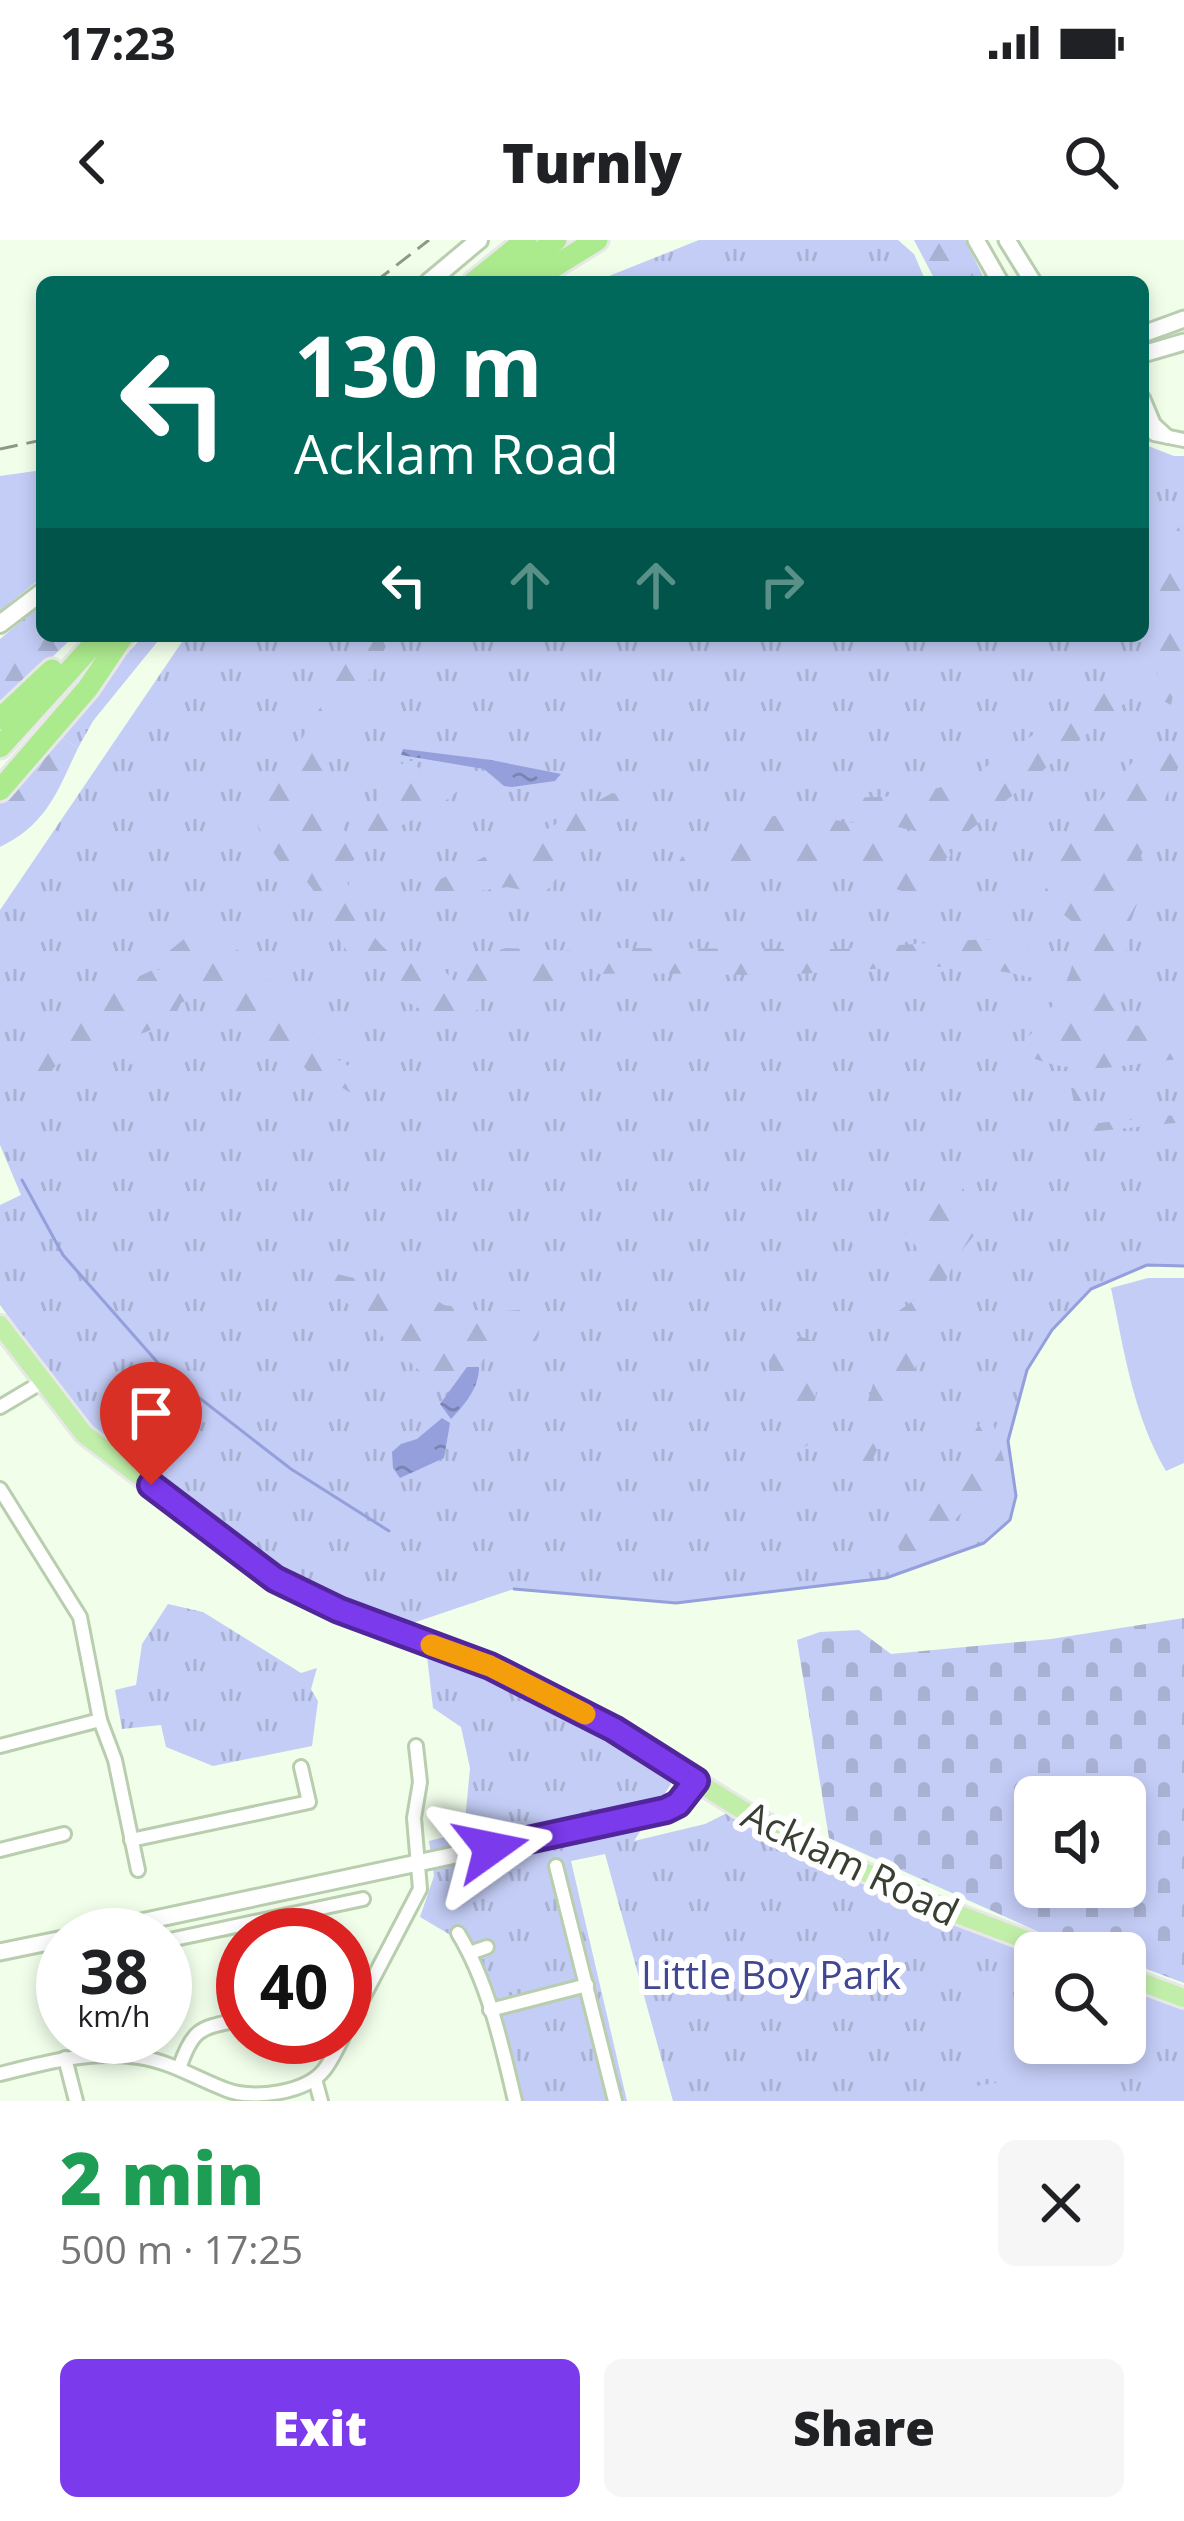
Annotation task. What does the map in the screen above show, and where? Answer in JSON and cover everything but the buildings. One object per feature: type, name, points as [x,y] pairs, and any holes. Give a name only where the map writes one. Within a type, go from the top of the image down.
[{"type":"highway","points":[[465,276],[504,240]]},
{"type":"highway","points":[[481,276],[526,240]]},
{"type":"highway","points":[[510,276],[556,240]]},
{"type":"highway","points":[[540,276],[597,240]]},
{"type":"highway","points":[[0,719],[62,661],[101,642]]},
{"type":"highway","points":[[0,747],[105,642]]},
{"type":"highway","points":[[0,772],[106,642]]},
{"type":"highway","points":[[0,790],[88,688],[107,642]]},
{"type":"main road","points":[[436,276],[479,240]]},
{"type":"main road","points":[[0,624],[36,597]]},
{"type":"main road","name":"Acklam Road","points":[[0,1325],[84,1434],[275,1579],[339,1610],[490,1666],[614,1729],[747,1813],[906,1893],[1014,1935]]},
{"type":"main road","points":[[1146,1984],[1184,1998]]},
{"type":"street","points":[[976,240],[995,276]]},
{"type":"street","points":[[1007,240],[1030,276]]},
{"type":"street","points":[[1149,332],[1184,320]]},
{"type":"street","points":[[1149,352],[1184,342]]},
{"type":"street","points":[[1149,412],[1168,437]]},
{"type":"street","points":[[1149,429],[1154,434],[1184,440]]},
{"type":"street","points":[[0,1407],[42,1382]]},
{"type":"street","points":[[0,1489],[80,1616],[100,1720],[115,1760],[138,1870]]},
{"type":"street","points":[[0,1746],[100,1720]]},
{"type":"street","points":[[372,1983],[422,1882],[414,1818],[421,1782],[416,1746]]},
{"type":"street","points":[[131,1840],[308,1802],[301,1767]]},
{"type":"street","points":[[192,1911],[666,1810],[678,1804],[696,1781]]},
{"type":"street","points":[[0,1850],[64,1834]]},
{"type":"street","points":[[556,1866],[556,1887],[587,1985],[614,2101]]},
{"type":"street","points":[[192,1935],[363,1899]]},
{"type":"street","points":[[210,1907],[215,1930]]},
{"type":"street","points":[[458,1933],[490,2010],[510,2100]]},
{"type":"street","points":[[0,1952],[36,1945]]},
{"type":"street","points":[[470,1953],[487,1947]]},
{"type":"street","points":[[490,2010],[587,1985]]},
{"type":"street","points":[[179,2066],[189,2038],[216,2025]]},
{"type":"street","points":[[0,2074],[41,2064]]},
{"type":"street","points":[[67,2064],[76,2101]]},
{"type":"street","points":[[166,2064],[231,2092],[269,2097],[315,2079],[329,2064]]},
{"type":"street","points":[[315,2079],[321,2101]]},
{"type":"green space","points":[[699,240],[898,240],[914,254],[923,276],[609,276]]},
{"type":"green space","points":[[914,240],[965,240],[983,276],[933,276]]},
{"type":"green space","points":[[1149,446],[1184,456],[1184,1266],[1147,1265],[1091,1289],[1052,1330],[1027,1370],[1008,1441],[1016,1496],[1010,1520],[984,1543],[886,1578],[676,1603],[514,1589],[401,1627],[346,1607],[278,1573],[87,1425],[0,1305],[0,1205],[21,1195],[0,1145],[0,910],[182,642],[1149,642]]},
{"type":"green space","points":[[36,471],[36,582],[0,611],[0,476]]},
{"type":"green space","points":[[1184,512],[1184,646],[1171,705],[1160,699],[1149,622],[1149,554],[1177,530]]},
{"type":"green space","points":[[36,609],[36,642],[68,642],[0,708],[0,639]]},
{"type":"green space","points":[[138,642],[157,642],[93,721],[78,748],[56,734]]},
{"type":"green space","points":[[358,642],[388,642],[362,694],[333,730],[326,786],[346,839],[378,804],[382,778],[405,761],[413,761],[421,771],[468,777],[454,794],[366,847],[352,863],[348,883],[359,914],[390,953],[435,963],[455,981],[464,980],[466,959],[506,948],[574,951],[579,957],[569,995],[467,992],[482,1008],[441,1015],[403,998],[377,965],[355,958],[311,887],[282,864],[249,806],[290,759]]},
{"type":"green space","points":[[1118,679],[1130,685],[1131,698],[969,831],[905,829],[874,817],[852,797],[917,793],[966,777]]},
{"type":"green space","points":[[56,734],[78,748],[64,779],[40,817],[0,847],[0,798]]},
{"type":"green space","points":[[1154,746],[1169,750],[1180,763],[1141,856],[1147,876],[1128,929],[1118,1023],[1140,1026],[1184,1021],[1184,1059],[1085,1068],[1024,1055],[1023,1043],[1063,988],[1075,955],[1074,923],[1044,893],[1069,832],[1142,751]]},
{"type":"green space","points":[[612,793],[624,795],[628,804],[596,824],[588,837],[562,856],[559,875],[544,894],[507,887],[443,896],[435,891],[433,883],[513,848]]},
{"type":"green space","points":[[786,814],[906,833],[945,844],[951,855],[939,863],[930,893],[912,895],[852,872],[761,864],[734,873],[708,864],[682,867],[678,863],[691,843],[757,819]]},
{"type":"green space","points":[[189,935],[225,944],[252,960],[271,983],[285,1018],[311,1030],[337,1059],[376,1082],[377,1089],[349,1092],[319,1083],[296,1059],[274,1050],[223,1002],[197,998],[181,1003],[172,1022],[130,1038],[141,1054],[132,1065],[107,1049],[66,1062],[51,1071],[36,1100],[27,1080],[18,1077],[23,1059],[72,1030],[94,1001],[153,970],[171,969],[169,951]]},
{"type":"green space","points":[[985,939],[1028,950],[1045,976],[1037,979],[933,967],[757,975],[599,974],[592,966],[592,957],[615,948],[843,949]]},
{"type":"green space","points":[[1071,1088],[1083,1089],[1089,1124],[1184,1114],[1184,1122],[1080,1133]]},
{"type":"green space","points":[[956,1171],[980,1228],[959,1254],[929,1314],[917,1364],[855,1497],[854,1449],[875,1377],[898,1351],[897,1312],[914,1300],[926,1260],[907,1234],[862,1249],[852,1244],[854,1223],[883,1224],[895,1218],[897,1207]]},
{"type":"green space","points":[[333,1273],[429,1296],[444,1305],[488,1312],[538,1309],[539,1335],[534,1345],[492,1343],[479,1367],[467,1369],[444,1394],[331,1288],[327,1279]]},
{"type":"green space","points":[[1148,1278],[1184,1278],[1184,1463],[1166,1471],[1138,1405],[1111,1288]]},
{"type":"green space","points":[[790,1333],[827,1346],[830,1364],[816,1391],[810,1443],[796,1454],[786,1447],[788,1396],[769,1368],[770,1353]]},
{"type":"green space","points":[[986,1416],[992,1420],[1009,1477],[999,1498],[963,1511],[915,1561],[903,1560],[898,1546],[903,1535]]},
{"type":"green space","points":[[168,1604],[203,1612],[301,1673],[317,1668],[311,1689],[318,1701],[312,1746],[213,1766],[166,1747],[161,1725],[122,1729],[115,1690],[136,1685],[142,1644]]},
{"type":"green space","points":[[1184,1618],[1184,1983],[1146,1969],[1146,1932],[1039,1932],[829,1838],[797,1640],[820,1632],[859,1630],[891,1654],[1051,1639]]},
{"type":"green space","name":"Little Boy Park","points":[[427,1656],[546,1702],[661,1765],[671,1784],[634,1841],[705,1824],[739,1807],[1014,1939],[1014,2064],[1146,2064],[1146,1993],[1184,2008],[1184,2101],[673,2101],[605,1854],[571,1861],[627,2101],[515,2101],[469,1946],[420,1917],[434,1876],[429,1841],[464,1832],[470,1768],[461,1727],[433,1708]]},
{"type":"green space","points":[[1014,2005],[1014,2064],[1048,2064],[1048,2068],[982,2078],[972,2012]]},
{"type":"green space","points":[[1085,2069],[1089,2101],[959,2101],[957,2089]]},
{"type":"water","points":[[403,749],[561,774],[555,781],[504,786],[484,769],[401,755]]},
{"type":"water","points":[[467,1367],[479,1367],[477,1382],[451,1419],[440,1404]]},
{"type":"water","points":[[442,1418],[450,1423],[444,1458],[400,1478],[393,1468],[392,1452]]},
{"type":"waterway","points":[[22,1180],[63,1255],[166,1372],[291,1469],[389,1531]]},
{"type":"waterway","points":[[514,1589],[676,1603],[886,1578],[984,1543],[1010,1520],[1016,1496],[1008,1441],[1027,1370],[1052,1330],[1091,1289],[1147,1265],[1184,1266]]},
{"type":"railway","points":[[383,276],[429,240]]},
{"type":"railway","points":[[0,449],[36,441]]},
{"type":"slow traffic","points":[[431,1645],[490,1666],[585,1714]]},
{"type":"route","points":[[151,1485],[275,1579],[339,1610],[490,1666],[614,1729],[696,1781],[678,1804],[666,1810],[491,1848]]}]
